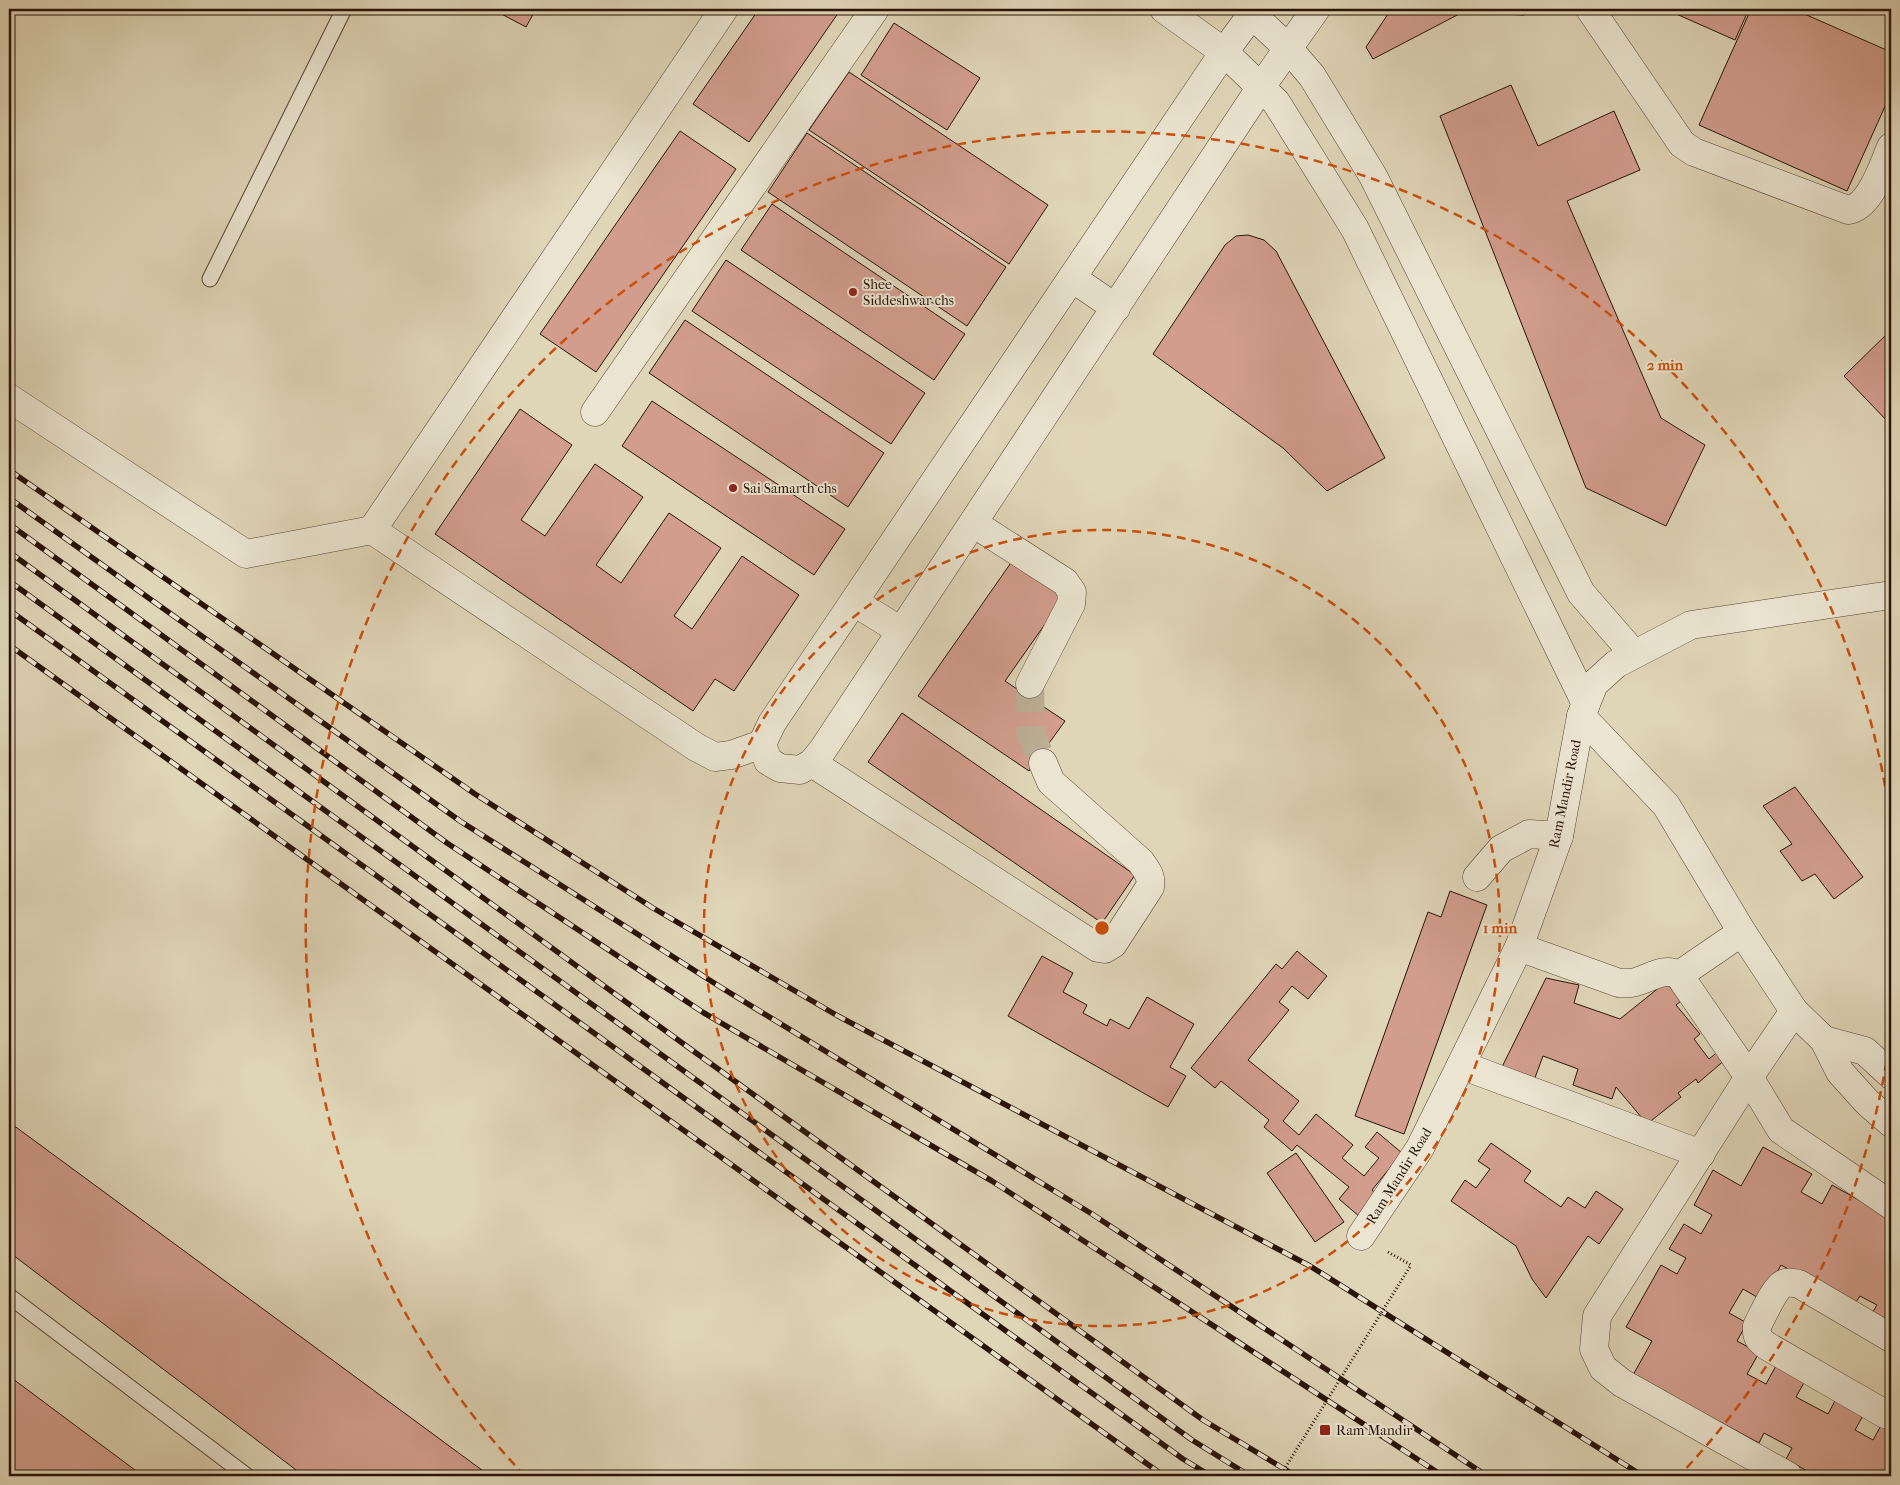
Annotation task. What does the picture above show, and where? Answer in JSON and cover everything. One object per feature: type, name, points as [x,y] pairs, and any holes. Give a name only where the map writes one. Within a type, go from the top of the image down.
[{"type":"street","points":[[372,530],[724,9]]},
{"type":"street","points":[[595,412],[875,9]]},
{"type":"street","points":[[1164,9],[1224,52],[1276,102],[1355,229],[1542,615],[1583,710],[1666,805],[1742,932],[1794,1011],[1824,1040],[1840,1072],[1867,1102],[1891,1123]]},
{"type":"street","points":[[1316,9],[1288,48],[1261,87],[812,763],[800,770],[780,768],[768,761],[762,744],[772,723],[1251,10],[1288,48],[1312,76],[1372,176],[1581,593],[1634,654]]},
{"type":"street","points":[[1590,9],[1682,144],[1694,152],[1848,210],[1859,206],[1869,195],[1891,147]]},
{"type":"street","points":[[1072,278],[1116,308]]},
{"type":"street","points":[[9,398],[246,554],[372,530],[696,747],[715,757],[730,755],[762,744]]},
{"type":"street","points":[[973,522],[1065,582],[1072,592],[1071,604],[1030,684]]},
{"type":"street","points":[[1542,615],[1581,593]]},
{"type":"street","name":"Ram Mandir Road","points":[[1361,1236],[1420,1148],[1461,1065],[1528,959],[1559,836],[1583,710],[1594,684],[1616,664],[1691,625],[1891,595]]},
{"type":"street","points":[[854,602],[901,631]]},
{"type":"street","points":[[812,763],[1090,943],[1104,949],[1113,944],[1150,887],[1149,873],[1141,862],[1051,782],[1043,764]]},
{"type":"street","points":[[1477,877],[1501,849],[1529,834],[1559,836]]},
{"type":"street","points":[[1679,975],[1742,932]]},
{"type":"street","points":[[1528,959],[1619,982],[1632,982],[1672,971],[1679,975],[1749,1077],[1781,1130],[1891,1206]]},
{"type":"street","points":[[1788,1476],[1622,1383],[1603,1368],[1594,1349],[1597,1316],[1749,1077],[1794,1011]]},
{"type":"street","points":[[1824,1040],[1865,1051],[1891,1075]]},
{"type":"street","points":[[1461,1065],[1701,1154]]},
{"type":"street","points":[[1891,1338],[1800,1284],[1792,1282],[1783,1284],[1778,1290],[1756,1326],[1759,1340],[1767,1346],[1885,1414],[1891,1414]]},
{"type":"lane","points":[[210,279],[344,9]]},
{"type":"lane","points":[[9,1296],[247,1476]]},
{"type":"path","points":[[1280,1476],[1411,1265]]},
{"type":"building","points":[[492,9],[536,9],[526,27]]},
{"type":"building","points":[[759,9],[841,9],[749,142],[693,104]]},
{"type":"building","points":[[1384,9],[1524,9],[1524,15],[1463,12],[1373,59],[1366,47],[1388,14]]},
{"type":"building","points":[[1665,9],[1749,9],[1735,40]]},
{"type":"building","points":[[1751,9],[1793,9],[1891,52],[1891,93],[1847,191],[1699,125]]},
{"type":"building","points":[[894,23],[980,78],[947,130],[861,75]]},
{"type":"building","points":[[849,72],[1048,205],[1009,264],[809,130]]},
{"type":"building","points":[[1511,85],[1538,146],[1614,111],[1640,170],[1567,201],[1661,418],[1705,445],[1666,526],[1586,488],[1440,116]]},
{"type":"building","points":[[680,131],[736,169],[596,372],[540,334]]},
{"type":"building","points":[[807,133],[1006,267],[967,326],[768,192]]},
{"type":"building","name":"Shee Siddeshwar chs","points":[[772,204],[965,334],[934,380],[741,250]]},
{"type":"building","points":[[1248,235],[1264,240],[1276,251],[1385,458],[1327,491],[1283,448],[1153,354],[1225,245],[1236,236]]},
{"type":"building","points":[[726,260],[925,393],[891,444],[692,311]]},
{"type":"building","points":[[685,320],[884,453],[848,507],[649,373]]},
{"type":"building","points":[[1891,330],[1891,425],[1844,376]]},
{"type":"building","name":"Sai Samarth chs","points":[[652,401],[845,529],[814,575],[622,446]]},
{"type":"building","points":[[520,409],[572,445],[521,520],[545,536],[595,464],[643,497],[596,565],[621,583],[669,513],[721,548],[674,616],[692,629],[742,556],[799,595],[734,691],[715,679],[693,711],[435,534]]},
{"type":"building","points":[[1015,557],[1067,593],[1005,681],[1065,721],[1029,771],[918,696]]},
{"type":"building","points":[[902,713],[1135,875],[1102,923],[868,762]]},
{"type":"building","points":[[1795,787],[1863,877],[1834,899],[1815,874],[1802,881],[1780,851],[1792,844],[1763,806]]},
{"type":"building","points":[[1450,891],[1487,905],[1404,1134],[1355,1116],[1428,912],[1441,917]]},
{"type":"building","points":[[1297,951],[1327,976],[1308,999],[1292,986],[1279,1002],[1289,1010],[1248,1060],[1299,1101],[1283,1121],[1299,1135],[1316,1114],[1353,1145],[1342,1158],[1364,1176],[1379,1158],[1365,1147],[1377,1132],[1402,1153],[1372,1190],[1378,1195],[1360,1217],[1339,1199],[1349,1187],[1297,1145],[1292,1151],[1264,1127],[1269,1120],[1221,1081],[1215,1088],[1191,1068],[1276,964],[1282,969]]},
{"type":"building","points":[[1042,956],[1073,973],[1063,992],[1087,1005],[1083,1013],[1107,1026],[1110,1019],[1129,1029],[1147,997],[1194,1024],[1170,1067],[1186,1076],[1168,1107],[1008,1016]]},
{"type":"building","points":[[1546,978],[1579,985],[1574,1003],[1620,1019],[1666,982],[1681,1001],[1676,1005],[1700,1034],[1694,1039],[1709,1059],[1720,1050],[1726,1059],[1698,1083],[1696,1079],[1678,1093],[1681,1097],[1647,1124],[1616,1087],[1612,1099],[1573,1085],[1578,1069],[1543,1056],[1533,1083],[1500,1071]]},
{"type":"building","points":[[9,1122],[490,1476],[304,1476],[9,1252]]},
{"type":"building","points":[[1491,1143],[1531,1171],[1524,1181],[1561,1207],[1568,1197],[1585,1208],[1596,1191],[1623,1209],[1599,1244],[1588,1236],[1546,1298],[1532,1279],[1516,1246],[1451,1201],[1465,1180],[1476,1188],[1490,1169],[1478,1161]]},
{"type":"building","points":[[1763,1147],[1812,1174],[1801,1192],[1822,1204],[1832,1185],[1891,1218],[1891,1238],[1889,1243],[1891,1245],[1891,1326],[1871,1315],[1877,1305],[1860,1296],[1854,1305],[1781,1265],[1762,1300],[1743,1289],[1729,1313],[1747,1323],[1737,1341],[1759,1353],[1747,1374],[1766,1384],[1777,1364],[1806,1379],[1796,1397],[1828,1414],[1837,1397],[1865,1412],[1855,1430],[1873,1440],[1883,1422],[1891,1427],[1891,1476],[1816,1476],[1786,1459],[1792,1448],[1764,1433],[1759,1443],[1633,1375],[1652,1341],[1626,1327],[1661,1265],[1677,1274],[1686,1258],[1669,1249],[1684,1224],[1701,1234],[1712,1215],[1694,1205],[1713,1170],[1741,1186]]},
{"type":"building","points":[[1296,1153],[1344,1222],[1315,1242],[1267,1173]]},
{"type":"building","points":[[9,1376],[143,1476],[9,1476]]},
{"type":"tunnel","points":[[1030,684],[1031,734],[1043,763]]},
{"type":"railway","points":[[9,470],[475,794],[653,908],[838,1016],[1310,1266],[1643,1476]]},
{"type":"railway","points":[[9,498],[460,821],[722,988],[1092,1214],[1487,1476]]},
{"type":"railway","points":[[9,524],[447,843],[704,1013],[992,1181],[1443,1476]]},
{"type":"railway","points":[[9,552],[1203,1420],[1296,1476]]},
{"type":"railway","points":[[9,581],[1192,1440],[1250,1476]]},
{"type":"railway","points":[[9,610],[1183,1459],[1211,1476]]},
{"type":"railway","points":[[9,645],[1164,1476]]},
{"type":"place","name":"Shee Siddeshwar chs","points":[[853,292]]},
{"type":"place","name":"Sai Samarth chs","points":[[733,488]]},
{"type":"place","name":"Ram Mandir","points":[[1325,1430]]}]
